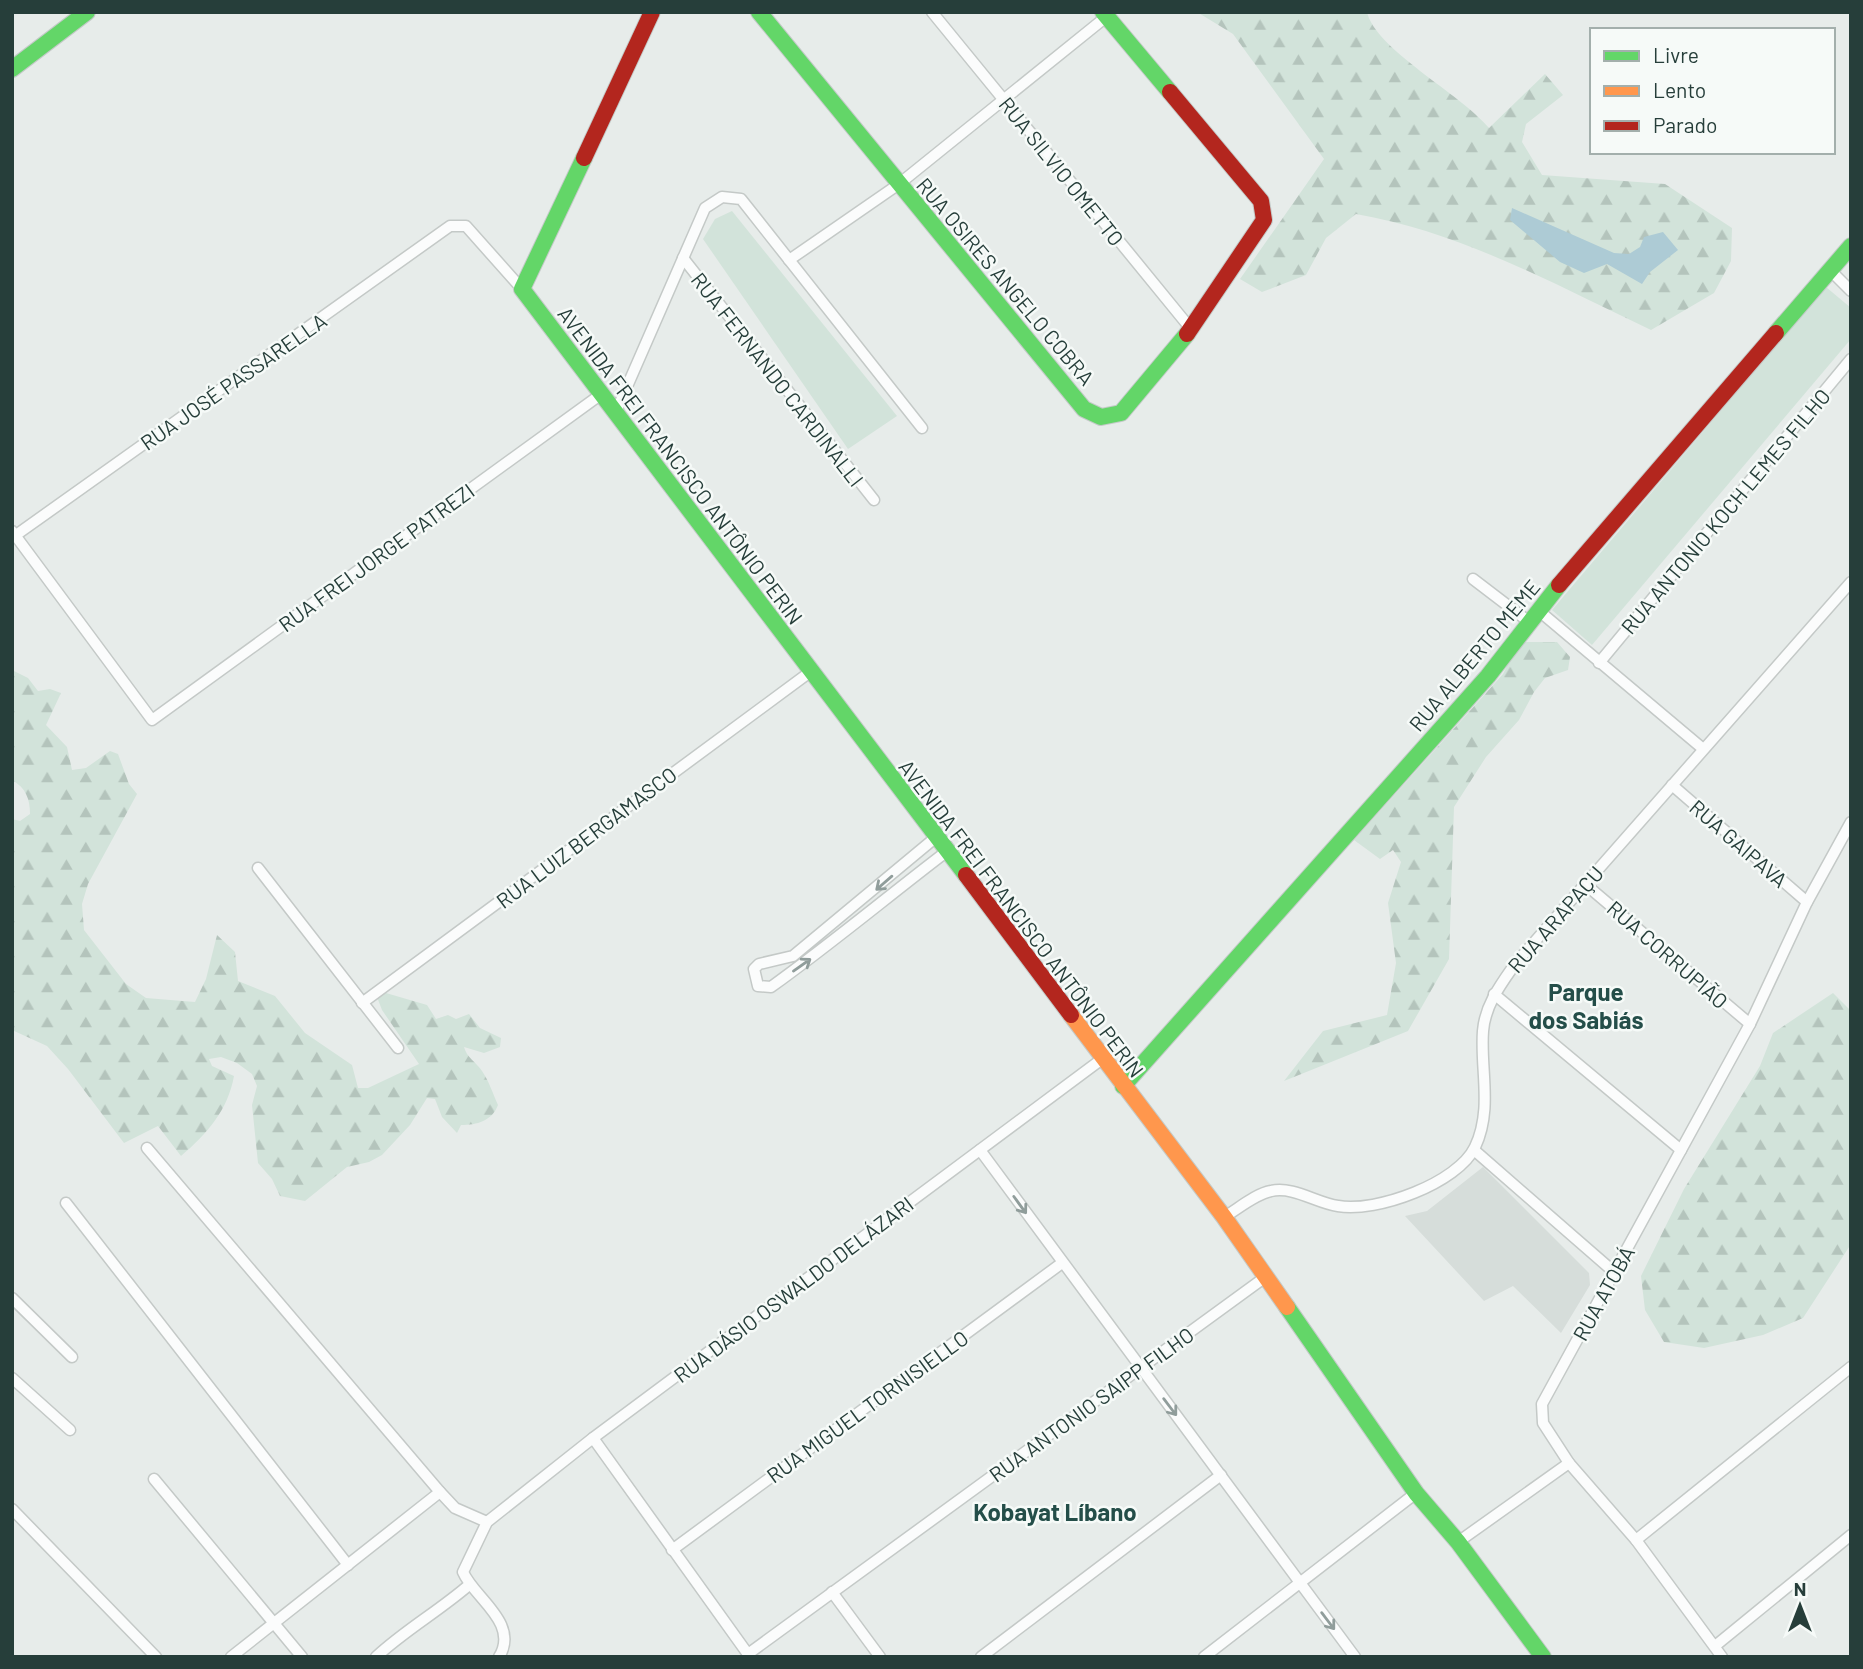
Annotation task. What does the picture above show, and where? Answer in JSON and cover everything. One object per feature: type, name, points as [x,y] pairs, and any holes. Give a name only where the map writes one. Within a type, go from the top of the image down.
[{"type":"street","points":[[12,69],[87,12]]},
{"type":"street","points":[[522,289],[652,12]]},
{"type":"street","name":"RUA OSIRES ANGELO COBRA","points":[[759,12],[1084,409],[1101,417],[1121,413],[1191,329],[1264,220],[1261,201],[1105,15]]},
{"type":"street","name":"RUA SILVIO OMETTO","points":[[932,12],[1191,329]]},
{"type":"street","points":[[789,260],[899,184],[1105,15]]},
{"type":"street","points":[[615,414],[705,208],[722,197],[741,199],[922,429]]},
{"type":"street","name":"AVENIDA FREI FRANCISCO ANTÔNIO PERIN","points":[[450,226],[466,226],[522,289],[1224,1217],[1416,1493],[1458,1542],[1543,1657]]},
{"type":"street","name":"RUA JOSÉ PASSARELLA","points":[[14,533],[450,226]]},
{"type":"street","name":"RUA ALBERTO MEME","points":[[1123,1086],[1488,676],[1533,615],[1851,246]]},
{"type":"street","name":"RUA FERNANDO CARDINALLI","points":[[683,258],[874,500]]},
{"type":"street","points":[[1831,271],[1851,291]]},
{"type":"street","name":"RUA ANTONIO KOCH LEMES FILHO","points":[[1599,663],[1851,359]]},
{"type":"street","name":"RUA FREI JORGE PATREZI","points":[[14,533],[152,720],[600,394]]},
{"type":"street","points":[[1473,579],[1533,615],[1599,663],[1702,748]]},
{"type":"street","name":"RUA ARAPAÇU","points":[[1474,1150],[1485,1100],[1483,1031],[1494,994],[1515,964],[1702,748],[1851,582]]},
{"type":"street","name":"RUA LUIZ BERGAMASCO","points":[[362,1003],[810,672]]},
{"type":"street","name":"RUA GAIPAVA","points":[[1672,785],[1807,902]]},
{"type":"street","name":"RUA ATOBÁ","points":[[1722,1657],[1636,1540],[1569,1463],[1543,1423],[1542,1404],[1750,1024],[1807,902],[1851,822]]},
{"type":"street","points":[[935,838],[793,956],[758,964],[754,969],[758,986],[771,987],[831,945],[866,913],[946,852]]},
{"type":"street","points":[[258,868],[398,1048]]},
{"type":"street","name":"RUA CORRUPIÃO","points":[[1586,884],[1750,1024]]},
{"type":"street","points":[[1494,994],[1681,1150]]},
{"type":"street","name":"RUA DÁSIO OSWALDO DELÁZARI","points":[[487,1522],[593,1438],[1102,1059]]},
{"type":"street","points":[[147,1147],[440,1492],[455,1508],[487,1522],[463,1572],[468,1585],[494,1609],[505,1637],[499,1657]]},
{"type":"street","points":[[980,1150],[1355,1657]]},
{"type":"street","points":[[1224,1217],[1269,1191],[1283,1190],[1337,1206],[1357,1207],[1418,1193],[1455,1168],[1474,1150],[1614,1272]]},
{"type":"street","points":[[66,1203],[348,1565]]},
{"type":"street","name":"RUA MIGUEL TORNISIELLO","points":[[672,1550],[1062,1263]]},
{"type":"street","name":"RUA ANTONIO SAIPP FILHO","points":[[749,1656],[832,1592],[1264,1278]]},
{"type":"street","points":[[12,1298],[72,1357]]},
{"type":"street","points":[[1636,1540],[1851,1367]]},
{"type":"street","points":[[12,1378],[70,1430]]},
{"type":"street","points":[[593,1438],[749,1656]]},
{"type":"street","points":[[1458,1542],[1569,1463]]},
{"type":"street","points":[[981,1657],[1221,1475]]},
{"type":"street","points":[[154,1479],[302,1657]]},
{"type":"street","points":[[231,1657],[440,1492]]},
{"type":"street","points":[[1204,1657],[1416,1493]]},
{"type":"street","points":[[12,1509],[156,1657]]},
{"type":"street","points":[[1715,1646],[1851,1535]]},
{"type":"street","points":[[376,1657],[396,1638],[443,1607],[468,1585]]},
{"type":"street","points":[[832,1592],[880,1657]]},
{"type":"shaded area","points":[[1483,1167],[1589,1273],[1590,1285],[1561,1333],[1513,1286],[1484,1301],[1405,1216],[1427,1211]]},
{"type":"green space","points":[[1197,12],[1367,12],[1373,26],[1386,41],[1489,128],[1545,74],[1563,95],[1526,124],[1522,142],[1542,175],[1665,184],[1732,228],[1731,261],[1714,293],[1651,330],[1544,278],[1470,247],[1395,222],[1356,214],[1326,238],[1306,275],[1262,292],[1240,279],[1324,159],[1233,34]]},
{"type":"green space","points":[[732,211],[897,416],[848,449],[703,239],[715,219]]},
{"type":"green space","points":[[1826,287],[1851,308],[1851,339],[1592,645],[1552,610]]},
{"type":"green space","points":[[1519,642],[1557,642],[1570,657],[1568,670],[1545,678],[1519,720],[1486,757],[1454,807],[1449,959],[1408,1031],[1284,1081],[1323,1031],[1387,1015],[1396,963],[1388,903],[1401,862],[1393,850],[1380,859],[1354,840],[1503,674]]},
{"type":"green space","points":[[12,670],[28,678],[38,691],[50,689],[61,693],[46,725],[67,747],[72,770],[86,768],[110,751],[118,754],[129,784],[137,794],[88,884],[82,904],[84,930],[126,984],[146,998],[195,1002],[206,979],[217,935],[235,952],[238,981],[275,996],[305,1033],[352,1065],[358,1088],[368,1088],[419,1064],[382,1010],[377,997],[386,993],[427,1005],[436,1019],[448,1015],[456,1019],[469,1014],[480,1028],[501,1038],[500,1047],[484,1053],[464,1047],[480,1068],[498,1105],[492,1115],[478,1123],[461,1125],[457,1133],[442,1117],[435,1099],[427,1098],[410,1125],[382,1155],[369,1162],[347,1167],[305,1201],[280,1196],[272,1179],[258,1163],[252,1105],[257,1086],[252,1074],[237,1063],[221,1057],[209,1059],[212,1066],[234,1076],[227,1100],[208,1130],[181,1156],[158,1126],[124,1143],[68,1069],[47,1046],[12,1030],[12,819],[20,821],[30,814],[26,794],[12,780]]},
{"type":"green space","points":[[1833,993],[1851,1011],[1851,1244],[1803,1318],[1763,1335],[1704,1348],[1664,1342],[1645,1310],[1641,1276],[1684,1189],[1760,1066],[1773,1033]]},
{"type":"water","points":[[1512,208],[1614,253],[1629,254],[1640,247],[1644,237],[1663,232],[1678,250],[1650,272],[1642,284],[1607,264],[1584,273],[1560,262],[1510,220]]},
{"type":"traffic: fast","points":[[12,69],[87,12]]},
{"type":"traffic: fast","points":[[759,12],[1084,409],[1101,417],[1121,413],[1187,334]]},
{"type":"traffic: fast","points":[[1103,12],[1170,92]]},
{"type":"traffic: fast","points":[[584,158],[522,289],[966,875]]},
{"type":"traffic: fast","points":[[1776,333],[1851,246]]},
{"type":"traffic: fast","points":[[1123,1086],[1488,676],[1559,585]]},
{"type":"traffic: fast","points":[[1287,1307],[1416,1493],[1458,1542],[1543,1657]]},
{"type":"traffic: slow","points":[[1071,1015],[1224,1217],[1287,1307]]},
{"type":"traffic: jam","points":[[584,158],[652,12]]},
{"type":"traffic: jam","points":[[1170,92],[1261,201],[1264,220],[1187,334]]},
{"type":"traffic: jam","points":[[1559,585],[1776,333]]},
{"type":"traffic: jam","points":[[966,875],[1071,1015]]},
{"type":"district","name":"Parque dos Sabiás","points":[[1586,1005]]},
{"type":"district","name":"Kobayat Líbano","points":[[1055,1511]]}]
